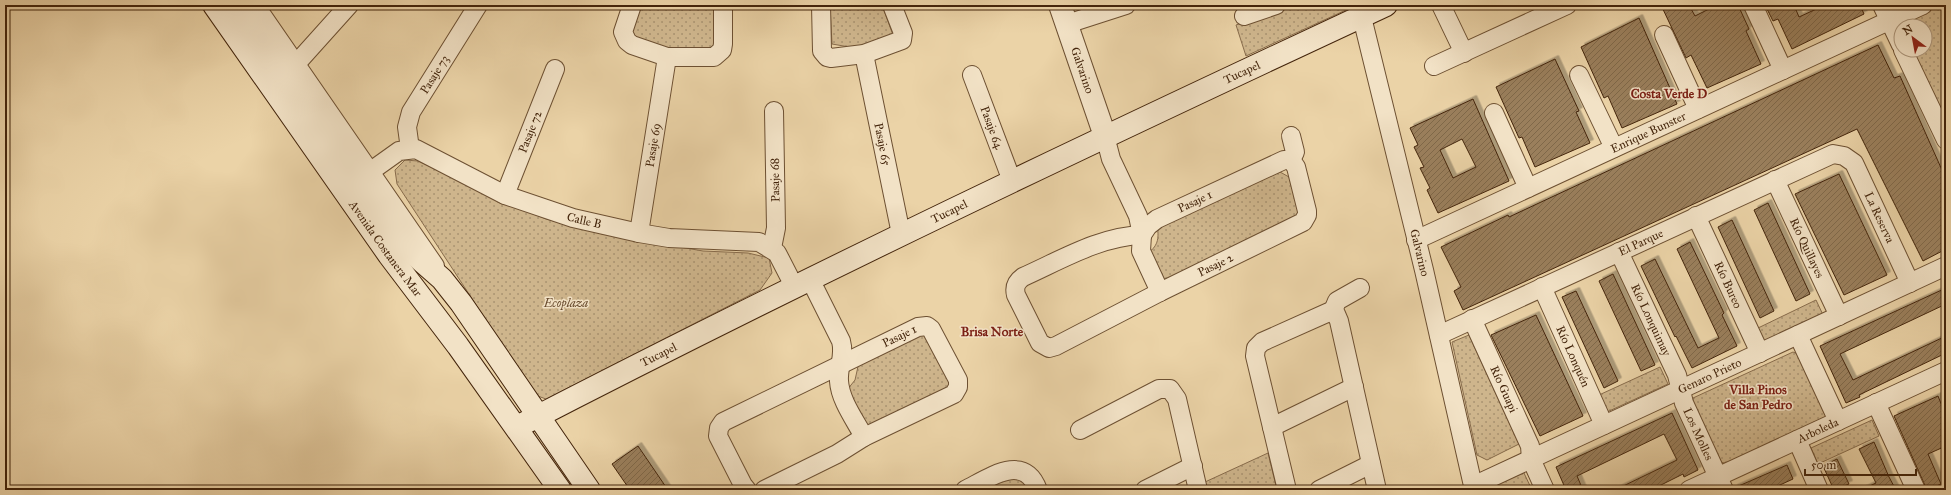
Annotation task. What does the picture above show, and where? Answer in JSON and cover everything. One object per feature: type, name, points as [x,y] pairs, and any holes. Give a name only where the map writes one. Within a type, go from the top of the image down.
[{"type":"main road","name":"Avenida Costanera Mar","points":[[214,5],[389,254],[517,427],[560,490]]},
{"type":"main road","name":"Avenida Costanera Mar","points":[[235,5],[395,234],[409,250],[437,274],[452,291],[589,490]]},
{"type":"main road","name":"Tucapel","points":[[517,427],[802,282],[1105,136],[1361,10],[1386,5]]},
{"type":"main road","name":"Galvarino","points":[[1063,15],[1105,136]]},
{"type":"street","name":"Avenida Costanera Mar","points":[[255,5],[371,171],[452,291]]},
{"type":"street","points":[[296,64],[349,5]]},
{"type":"street","name":"Pasaje 73","points":[[410,149],[407,127],[411,112],[478,5]]},
{"type":"street","points":[[632,5],[623,32],[627,41],[632,45],[667,57],[709,58],[718,54],[723,44],[723,5]]},
{"type":"street","points":[[821,5],[821,47],[824,55],[831,58],[864,54],[902,40],[903,32],[892,5]]},
{"type":"street","points":[[1063,15],[1126,5]]},
{"type":"street","points":[[1244,16],[1276,5]]},
{"type":"street","points":[[1441,5],[1464,52]]},
{"type":"street","points":[[1434,66],[1567,5]]},
{"type":"street","points":[[1753,5],[1782,70]]},
{"type":"street","name":"Enrique Bunster","points":[[1416,240],[1782,70],[1886,13],[1923,5]]},
{"type":"street","name":"Galvarino","points":[[1361,10],[1474,488]]},
{"type":"street","points":[[1886,13],[1893,28]]},
{"type":"street","points":[[1664,35],[1698,109]]},
{"type":"street","name":"Pasaje 65","points":[[864,54],[901,234]]},
{"type":"street","name":"Pasaje 69","points":[[639,233],[667,57]]},
{"type":"street","points":[[1907,58],[1946,140]]},
{"type":"street","name":"Pasaje 72","points":[[505,195],[555,68]]},
{"type":"street","name":"Pasaje 64","points":[[972,75],[1012,181]]},
{"type":"street","points":[[1579,75],[1614,148]]},
{"type":"street","name":"Pasaje 68","points":[[772,248],[776,228],[774,111]]},
{"type":"street","points":[[1494,113],[1528,188]]},
{"type":"street","points":[[1105,136],[1111,159],[1138,216],[1142,235],[1141,250],[1160,292]]},
{"type":"street","name":"Pasaje 2","points":[[1142,235],[1128,236],[1090,247],[1023,277],[1018,281],[1015,288],[1016,295],[1038,340],[1046,347],[1056,346],[1160,292],[1303,222],[1307,215],[1307,211],[1296,167],[1291,160],[1295,152],[1291,136]]},
{"type":"street","points":[[371,171],[394,154],[410,149]]},
{"type":"street","name":"Calle B","points":[[410,149],[421,151],[505,195],[573,218],[639,233],[698,240],[759,242],[772,248]]},
{"type":"street","name":"El Parque","points":[[1438,335],[1828,156],[1833,154],[1844,156]]},
{"type":"street","name":"La Reserva","points":[[1844,156],[1850,158],[1857,169],[1910,282]]},
{"type":"street","name":"Pasaje 1","points":[[1142,235],[1148,226],[1157,219],[1284,160],[1291,160]]},
{"type":"street","name":"Río Quillayes","points":[[1775,180],[1839,316]]},
{"type":"street","name":"Río Bureo","points":[[1696,216],[1760,353]]},
{"type":"street","points":[[772,248],[802,282],[841,341],[842,352],[839,373],[840,389],[864,437]]},
{"type":"street","name":"Río Lonquimay","points":[[1619,252],[1677,375],[1680,390]]},
{"type":"street","name":"Genaro Prieto","points":[[1474,488],[1531,459],[1946,266]]},
{"type":"street","name":"Río Lonquén","points":[[1542,287],[1604,425]]},
{"type":"street","points":[[1332,313],[1337,301],[1360,288]]},
{"type":"street","points":[[1287,490],[1255,356],[1256,348],[1262,342],[1324,313],[1332,313],[1339,321],[1377,490]]},
{"type":"street","name":"Río Guapi","points":[[1472,319],[1530,446],[1531,459],[1545,490]]},
{"type":"street","name":"Pasaje 1","points":[[747,490],[720,440],[718,432],[720,425],[841,364],[918,328],[927,326],[934,333],[958,380],[957,390],[950,397],[864,437],[837,454],[764,490]]},
{"type":"street","points":[[1798,335],[1838,421]]},
{"type":"street","name":"Arboleda","points":[[1689,490],[1721,483],[1797,440],[1876,403],[1945,374]]},
{"type":"street","points":[[1272,427],[1354,386]]},
{"type":"street","points":[[1080,430],[1159,389],[1170,390],[1177,399],[1198,490]]},
{"type":"street","name":"Los Molles","points":[[1680,390],[1684,403],[1721,483]]},
{"type":"street","points":[[1876,403],[1916,490]]},
{"type":"street","points":[[1797,440],[1819,490]]},
{"type":"street","points":[[1319,490],[1371,464]]},
{"type":"street","points":[[1145,490],[1193,466]]},
{"type":"street","points":[[965,490],[1007,470],[1020,470],[1030,477],[1038,490]]},
{"type":"green space","points":[[637,5],[716,5],[714,51],[680,55],[628,36]]},
{"type":"green space","points":[[830,5],[882,5],[893,35],[861,49],[832,44]]},
{"type":"green space","points":[[1295,5],[1345,5],[1346,10],[1246,56],[1236,25]]},
{"type":"green space","points":[[1937,5],[1946,5],[1946,120],[1916,58],[1933,58],[1933,18],[1909,18],[1917,13]]},
{"type":"green space","name":"Ecoplaza","points":[[405,160],[418,161],[498,199],[546,219],[599,233],[703,251],[748,253],[769,258],[772,273],[760,290],[546,399],[535,395],[397,184],[395,170]]},
{"type":"green space","points":[[1280,172],[1289,177],[1299,212],[1294,219],[1165,280],[1158,277],[1148,253],[1156,244],[1158,233],[1157,225]]},
{"type":"green space","points":[[1816,300],[1824,317],[1763,345],[1756,329]]},
{"type":"green space","points":[[920,332],[929,336],[951,383],[949,391],[876,427],[865,424],[847,390],[855,380],[859,362]]},
{"type":"green space","points":[[1469,335],[1519,444],[1487,460],[1477,455],[1452,342]]},
{"type":"green space","points":[[1793,352],[1798,354],[1825,408],[1826,417],[1726,463],[1717,462],[1693,406],[1693,398]]},
{"type":"green space","points":[[1660,367],[1668,384],[1607,412],[1599,395]]},
{"type":"green space","points":[[1872,420],[1879,436],[1818,464],[1811,448]]},
{"type":"green space","points":[[1268,453],[1277,490],[1208,490],[1205,482]]},
{"type":"green space","points":[[1523,471],[1532,490],[1488,490],[1488,488]]},
{"type":"green space","points":[[1016,477],[1026,484],[1029,490],[983,490],[1009,478]]},
{"type":"building","points":[[1661,5],[1689,5],[1695,16],[1717,5],[1738,5],[1749,29],[1746,31],[1761,64],[1707,88],[1691,55],[1686,58]]},
{"type":"building","points":[[1775,5],[1794,5],[1799,17],[1825,5],[1860,5],[1864,14],[1792,49],[1778,19],[1773,21],[1767,9]]},
{"type":"building","points":[[1639,18],[1677,104],[1622,128],[1608,96],[1604,98],[1581,47]]},
{"type":"building","points":[[1878,45],[1894,78],[1900,76],[1946,179],[1946,249],[1923,261],[1857,129],[1463,310],[1454,291],[1461,287],[1441,247],[1508,215],[1509,217]]},
{"type":"building","points":[[1555,59],[1579,111],[1576,112],[1590,143],[1535,167],[1522,137],[1519,138],[1496,87]]},
{"type":"building","points":[[1473,99],[1509,181],[1438,213],[1427,190],[1430,188],[1420,168],[1424,167],[1414,147],[1418,145],[1410,128]],"holes":[[[1462,139],[1476,167],[1453,178],[1440,150]]]},
{"type":"building","points":[[1839,174],[1887,275],[1844,295],[1795,194]]},
{"type":"building","points":[[1768,203],[1810,294],[1796,301],[1754,210]]},
{"type":"building","points":[[1732,220],[1774,311],[1760,318],[1718,227]]},
{"type":"building","points":[[1690,242],[1724,313],[1722,315],[1737,346],[1692,368],[1676,336],[1675,337],[1641,266],[1655,259],[1698,348],[1719,338],[1677,249]]},
{"type":"building","points":[[1613,274],[1655,365],[1641,371],[1599,281]]},
{"type":"building","points":[[1946,288],[1946,304],[1840,354],[1853,380],[1946,336],[1946,353],[1859,395],[1860,397],[1846,403],[1820,346]]},
{"type":"building","points":[[1576,291],[1618,381],[1604,388],[1562,297]]},
{"type":"building","points":[[1536,315],[1583,416],[1540,436],[1491,335]]},
{"type":"building","points":[[1938,396],[1946,416],[1946,446],[1928,454],[1941,484],[1927,490],[1894,416]]},
{"type":"building","points":[[1672,413],[1698,470],[1684,477],[1683,474],[1651,490],[1615,490],[1677,460],[1664,434],[1577,476],[1583,490],[1566,490],[1556,467]]},
{"type":"building","points":[[1874,442],[1896,490],[1861,490],[1876,483],[1859,449]]},
{"type":"building","points":[[638,446],[668,490],[630,490],[612,464]]},
{"type":"building","points":[[1837,459],[1849,484],[1834,490],[1823,466]]},
{"type":"building","points":[[1787,465],[1793,479],[1769,490],[1734,490],[1734,488]]},
{"type":"district","name":"Costa Verde D","points":[[1669,93]]},
{"type":"district","name":"Brisa Norte","points":[[992,331]]},
{"type":"district","name":"Villa Pinos de San Pedro","points":[[1758,396]]}]
